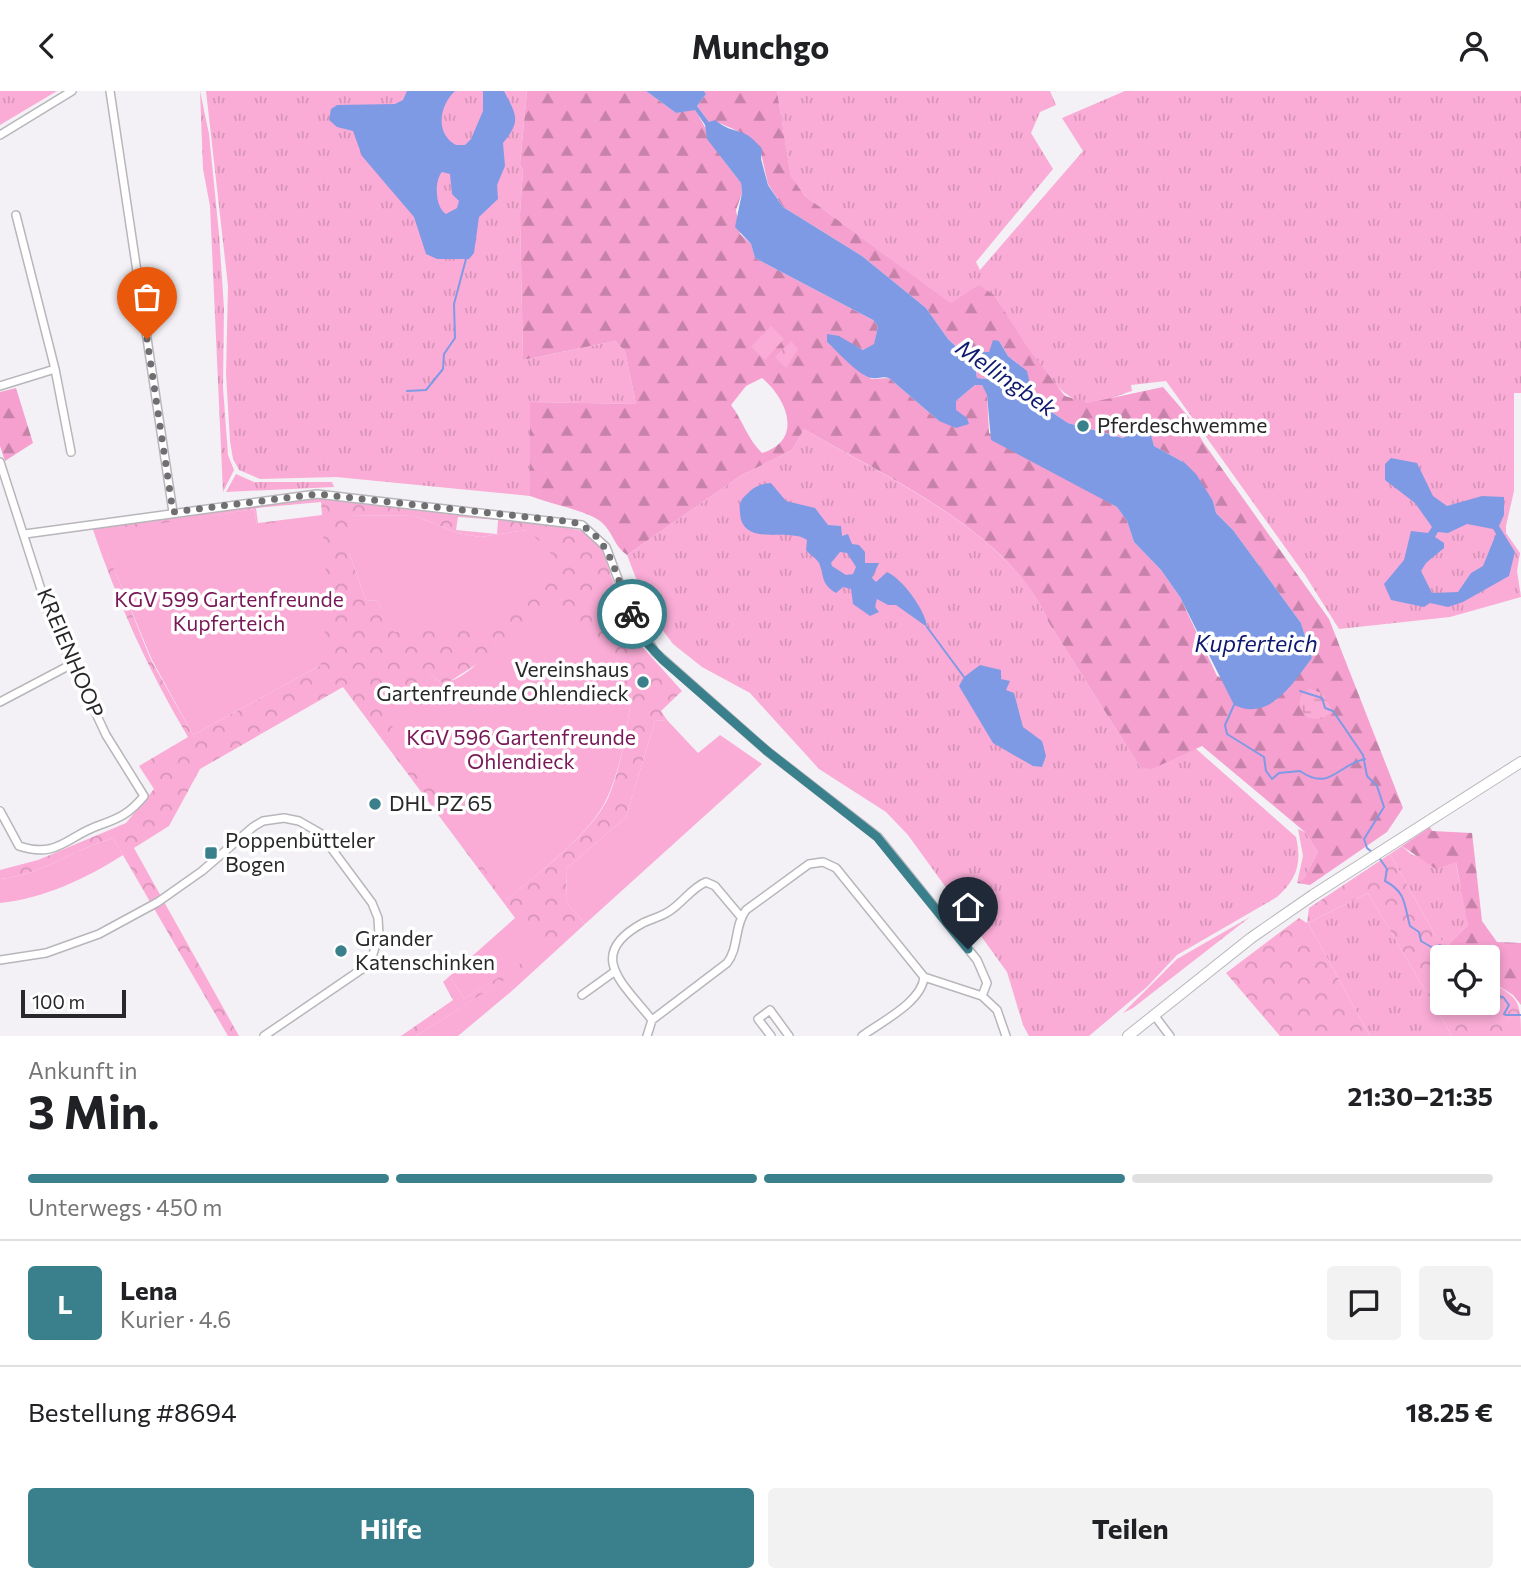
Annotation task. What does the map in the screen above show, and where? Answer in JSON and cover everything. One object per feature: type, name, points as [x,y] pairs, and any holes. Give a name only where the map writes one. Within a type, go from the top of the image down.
[{"type":"main road","points":[[1128,1036],[1251,938],[1359,865],[1521,762]]},
{"type":"street","points":[[0,135],[72,91]]},
{"type":"street","points":[[110,91],[173,512]]},
{"type":"street","points":[[16,215],[55,369],[71,452]]},
{"type":"street","points":[[0,386],[55,369]]},
{"type":"street","name":"KREIENHOOP","points":[[0,462],[48,611],[106,735],[144,796],[129,813],[112,823],[99,825],[56,848],[32,850],[19,846],[0,811]]},
{"type":"street","points":[[25,534],[173,512],[326,494],[573,522],[592,531],[606,547],[629,608],[654,652],[767,751],[877,837],[977,960],[986,983],[982,996]]},
{"type":"street","points":[[0,702],[72,664]]},
{"type":"street","points":[[0,960],[46,953],[99,935],[158,902],[263,821],[294,819],[320,833],[354,875],[377,913],[379,935],[373,954],[362,969],[264,1036]]},
{"type":"street","points":[[647,1036],[652,1020],[727,963],[733,955],[741,917],[809,864],[830,863],[924,977],[982,996],[997,1010],[1006,1036]]},
{"type":"street","points":[[652,1020],[614,972],[610,957],[616,945],[641,924],[669,912],[701,884],[710,883],[715,886],[741,917]]},
{"type":"street","points":[[582,995],[614,972]]},
{"type":"street","points":[[862,1036],[916,995],[923,985],[924,977]]},
{"type":"street","points":[[783,1028],[771,1036],[758,1019],[770,1010],[789,1036]]},
{"type":"street","points":[[1154,1015],[1170,1036]]},
{"type":"green space","points":[[0,91],[57,91],[0,125]]},
{"type":"green space","points":[[200,91],[209,134],[219,234],[224,308],[223,387],[228,455],[234,470],[223,492],[210,206],[203,169]]},
{"type":"green space","points":[[206,91],[527,91],[520,164],[523,170],[520,214],[523,360],[615,341],[625,351],[636,404],[530,402],[530,496],[336,477],[260,479],[239,470],[233,459],[230,441],[226,374],[228,286]]},
{"type":"green space","points":[[527,91],[646,91],[676,113],[695,109],[721,157],[741,183],[742,193],[736,210],[740,234],[751,244],[755,258],[873,320],[878,326],[874,345],[863,350],[848,342],[827,342],[864,375],[872,379],[889,378],[939,421],[962,417],[955,410],[956,401],[975,385],[982,385],[987,394],[989,433],[1117,507],[1127,521],[1134,542],[1161,570],[1180,597],[1217,676],[1275,701],[1312,658],[1301,623],[1233,530],[1216,513],[1213,501],[1185,463],[1154,446],[1148,428],[1142,426],[1124,438],[1068,423],[1053,413],[1050,406],[1037,395],[1021,366],[1008,356],[999,341],[981,362],[988,371],[987,379],[977,378],[975,363],[948,339],[926,308],[862,256],[783,207],[768,184],[761,153],[740,132],[715,121],[709,122],[697,106],[706,94],[704,91],[777,91],[791,177],[805,196],[951,303],[979,285],[995,296],[1027,347],[1065,396],[1088,403],[1163,387],[1188,416],[1203,442],[1329,619],[1403,808],[1387,832],[1310,885],[1297,883],[1304,878],[1318,852],[1305,832],[1202,746],[1152,769],[1140,767],[1031,590],[1006,561],[977,534],[943,510],[804,429],[792,450],[740,476],[627,555],[608,529],[594,517],[530,496],[530,402],[636,404],[625,351],[615,341],[523,360],[520,214],[523,170],[520,164]],"holes":[[[762,378],[784,408],[787,429],[783,439],[775,447],[762,453],[731,405],[746,386]]]},
{"type":"green space","points":[[777,91],[1050,91],[1056,105],[1040,112],[1031,133],[1053,169],[976,262],[980,270],[1083,151],[1062,118],[1125,91],[1521,91],[1521,393],[1514,393],[1514,491],[1506,533],[1520,553],[1517,571],[1521,597],[1450,617],[1339,629],[1305,575],[1166,381],[1131,385],[1132,391],[1090,403],[1076,400],[1063,391],[1023,343],[995,296],[952,304],[805,196],[791,178]]},
{"type":"green space","points":[[771,326],[784,339],[765,360],[751,347]]},
{"type":"green space","points":[[791,341],[798,349],[786,368],[775,357]]},
{"type":"green space","points":[[16,388],[33,443],[5,461],[0,446],[0,392]]},
{"type":"green space","points":[[804,429],[943,510],[976,534],[1006,561],[1031,590],[1140,767],[1152,768],[1194,747],[1296,837],[1296,870],[1289,884],[1277,897],[1177,955],[1147,987],[1089,1036],[1029,1036],[1007,972],[908,835],[886,812],[819,769],[750,693],[702,667],[673,644],[649,612],[627,555],[740,476],[792,450]]},
{"type":"green space","points":[[236,474],[254,482],[332,482],[334,487],[226,492]]},
{"type":"green space","points":[[305,497],[537,522],[583,531],[602,548],[626,621],[637,641],[682,691],[661,711],[667,720],[655,721],[626,817],[566,869],[567,903],[585,924],[513,990],[505,980],[416,1036],[401,1036],[453,1000],[443,982],[515,918],[343,687],[200,769],[169,826],[134,848],[239,1036],[228,1036],[113,838],[44,867],[0,879],[0,870],[38,860],[126,823],[154,789],[139,766],[188,737],[134,635],[92,527]],"holes":[[[321,502],[322,515],[258,523],[256,508]],[[254,509],[257,525],[321,665],[193,735],[151,660],[100,534]],[[349,515],[415,516],[458,533],[480,537],[527,530],[395,632],[377,601],[366,600],[349,553]],[[458,517],[498,520],[497,534],[456,530]],[[496,644],[616,670],[632,693],[617,773],[608,798],[577,839],[506,900],[430,674],[442,683],[449,682],[483,660]],[[541,950],[464,999],[451,978]]]},
{"type":"green space","name":"KGV 599 Gartenfreunde Kupferteich","points":[[254,509],[257,525],[322,516],[328,604],[321,665],[193,735],[152,660],[99,533]]},
{"type":"green space","name":"KGV 599 Gartenfreunde Kupferteich","points":[[349,515],[415,516],[458,533],[480,537],[527,530],[547,548],[561,570],[475,630],[394,632],[377,601],[366,600],[349,553]]},
{"type":"green space","name":"KGV 596 Gartenfreunde Ohlendieck","points":[[558,613],[590,624],[632,693],[626,733],[617,773],[600,811],[562,853],[505,901],[379,706],[430,674],[442,683],[458,678],[472,669],[501,639],[516,629],[541,617]]},
{"type":"green space","points":[[1310,689],[1322,693],[1333,711],[1322,719],[1308,718],[1300,706],[1300,698]]},
{"type":"green space","name":"KGV 596 Gartenfreunde Ohlendieck","points":[[667,720],[698,753],[720,735],[762,764],[585,924],[567,903],[566,869],[626,817],[655,721]]},
{"type":"green space","points":[[1430,827],[1432,831],[1472,833],[1482,921],[1497,942],[1521,943],[1521,1005],[1513,995],[1500,987],[1500,945],[1448,945],[1468,925],[1456,862],[1436,869],[1402,846]]},
{"type":"green space","points":[[1298,829],[1305,832],[1318,852],[1304,878],[1297,883],[1303,856]]},
{"type":"green space","points":[[113,838],[123,855],[109,864],[48,892],[0,903],[0,879],[44,867]]},
{"type":"green space","points":[[1402,846],[1412,855],[1456,861],[1468,925],[1448,945],[1434,933],[1390,854]]},
{"type":"green space","points":[[1390,854],[1434,933],[1447,945],[1430,945],[1430,999],[1368,893],[1308,923],[1370,1036],[1280,1036],[1226,973],[1299,918],[1307,923],[1309,908]]},
{"type":"green space","points":[[1368,893],[1430,999],[1430,1015],[1440,1015],[1452,1036],[1370,1036],[1308,923]]},
{"type":"green space","points":[[1250,917],[1133,1008],[1123,1013],[1177,959]]},
{"type":"green space","points":[[517,920],[541,951],[464,999],[451,978]]},
{"type":"green space","points":[[506,979],[513,990],[458,1036],[416,1036]]},
{"type":"green space","points":[[1500,987],[1516,1001],[1520,1014],[1521,1036],[1452,1036],[1440,1015],[1500,1015]]},
{"type":"water","points":[[407,91],[455,91],[443,111],[442,126],[449,140],[456,145],[465,145],[471,139],[483,111],[483,91],[504,91],[512,106],[515,123],[503,143],[505,166],[497,185],[498,199],[479,217],[474,253],[469,259],[437,259],[426,254],[414,217],[362,156],[353,131],[337,127],[329,120],[331,109],[337,105],[395,104],[403,100]],"holes":[[[442,172],[450,174],[452,194],[459,201],[457,208],[446,214],[440,206],[437,187]]]},
{"type":"water","name":"Kupferteich","points":[[646,91],[704,91],[706,94],[697,106],[709,122],[715,120],[744,133],[762,149],[761,159],[768,185],[783,207],[862,256],[926,308],[948,339],[975,364],[977,378],[987,379],[988,370],[980,357],[982,352],[989,352],[993,340],[999,341],[1008,356],[1027,371],[1031,388],[1036,395],[1050,406],[1053,413],[1068,423],[1123,438],[1142,426],[1149,428],[1154,446],[1185,463],[1196,474],[1213,501],[1216,513],[1233,530],[1301,623],[1312,658],[1288,688],[1269,704],[1259,708],[1247,709],[1234,705],[1180,597],[1161,570],[1134,542],[1127,521],[1117,507],[991,440],[987,395],[982,385],[975,385],[956,401],[956,410],[967,418],[969,424],[956,428],[939,421],[889,378],[867,377],[849,363],[827,342],[827,334],[839,336],[863,350],[874,344],[878,326],[873,320],[755,258],[751,244],[735,227],[742,193],[741,183],[707,139],[705,125],[695,110],[676,113]]},
{"type":"water","points":[[1391,458],[1417,463],[1433,496],[1447,506],[1482,496],[1504,497],[1504,515],[1499,526],[1515,552],[1509,576],[1463,602],[1448,607],[1430,603],[1424,607],[1391,600],[1384,584],[1404,560],[1411,531],[1428,533],[1432,527],[1415,503],[1385,480],[1385,464]],"holes":[[[1467,524],[1493,529],[1496,534],[1483,566],[1471,573],[1458,592],[1432,593],[1421,571],[1426,563],[1444,548],[1444,543],[1435,537],[1438,532],[1448,533]]]},
{"type":"water","points":[[771,483],[786,501],[815,508],[828,525],[841,526],[842,536],[848,534],[852,544],[859,545],[865,552],[865,563],[879,563],[872,578],[876,582],[887,572],[893,575],[918,604],[927,627],[896,605],[888,605],[877,599],[875,607],[879,612],[870,616],[853,604],[851,589],[843,587],[836,593],[825,583],[819,563],[806,550],[807,540],[749,530],[743,524],[740,502],[753,489]],"holes":[[[840,552],[847,553],[856,567],[853,574],[846,575],[831,563]]]},
{"type":"water","points":[[980,665],[1001,670],[1001,679],[1010,681],[1006,690],[1014,693],[1023,727],[1042,741],[1046,756],[1042,767],[1033,766],[993,743],[959,686],[964,677]]},
{"type":"waterway","points":[[407,391],[426,390],[443,369],[444,354],[455,338],[454,304],[466,259]]},
{"type":"waterway","points":[[927,627],[964,677]]},
{"type":"waterway","name":"Mellingbek","points":[[1300,691],[1322,698],[1325,708],[1333,711],[1363,755],[1367,776],[1377,786],[1384,807],[1364,839],[1367,848],[1373,853]]},
{"type":"waterway","points":[[1234,705],[1225,725],[1227,734],[1264,757],[1266,771],[1272,779],[1279,773],[1300,771],[1310,777],[1326,778],[1365,759]]},
{"type":"waterway","name":"Mellingbek","points":[[1380,859],[1387,869],[1385,881],[1401,894],[1410,926],[1419,932],[1421,941],[1430,946]]},
{"type":"waterway","name":"Mellingbek","points":[[1500,996],[1509,1005],[1504,1014],[1521,1015]]},
{"type":"way so far","points":[[147,339],[173,512],[317,494],[346,495],[573,522],[592,531],[606,547],[632,614]]},
{"type":"place","name":"Pferdeschwemme","points":[[1083,426]]},
{"type":"place","name":"Vereinshaus Gartenfreunde Ohlendieck","points":[[643,682]]},
{"type":"place","name":"DHL PZ 65","points":[[375,804]]},
{"type":"place","name":"Poppenbütteler Bogen","points":[[211,853]]},
{"type":"place","name":"Grander Katenschinken","points":[[341,951]]},
{"type":"route","points":[[632,614],[654,652],[767,751],[858,819],[877,837],[968,949]]}]
